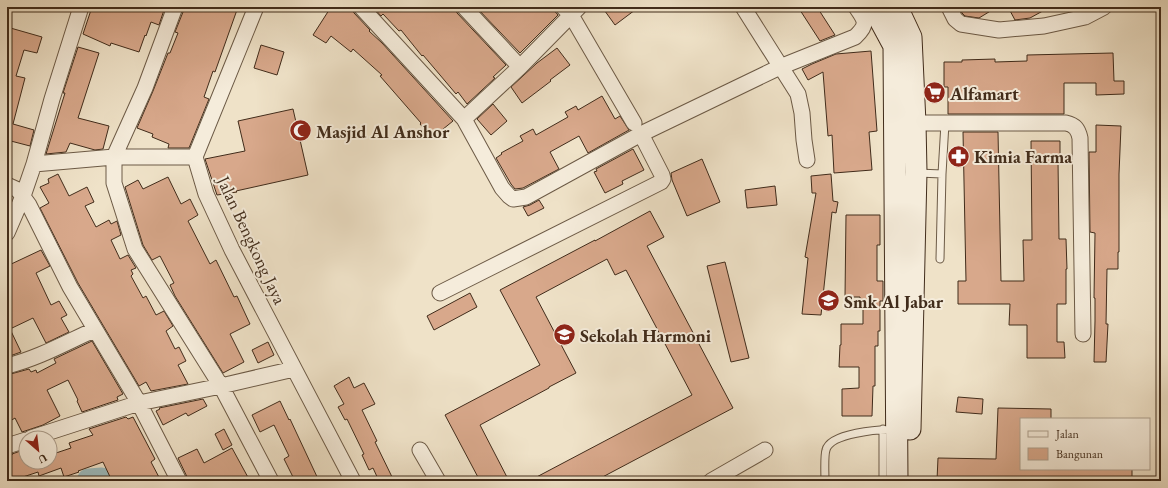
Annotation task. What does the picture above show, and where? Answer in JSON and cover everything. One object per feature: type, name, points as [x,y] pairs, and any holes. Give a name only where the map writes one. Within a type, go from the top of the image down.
[{"type":"main road","points":[[873,7],[894,46],[890,430],[897,481]]},
{"type":"main road","points":[[897,7],[912,37],[915,123],[916,172],[910,481]]},
{"type":"street","points":[[7,232],[23,196],[34,164],[52,99],[81,7]]},
{"type":"street","points":[[175,7],[145,88],[114,158],[114,183],[135,249],[221,386],[271,481]]},
{"type":"street","points":[[34,164],[114,158],[195,157],[256,7]]},
{"type":"street","points":[[361,7],[464,119],[502,188],[513,199],[526,197],[638,129],[780,67],[855,37],[861,31],[864,24],[864,19],[856,7]]},
{"type":"street","points":[[464,7],[520,66]]},
{"type":"street","points":[[743,7],[798,94],[802,113],[807,160]]},
{"type":"street","points":[[949,7],[955,19],[960,24],[999,30],[1044,26],[1082,12],[1104,7]]},
{"type":"street","points":[[440,293],[661,182],[663,178],[638,129],[571,10],[520,66],[464,119]]},
{"type":"street","points":[[915,123],[1066,123],[1073,125],[1079,131],[1083,334]]},
{"type":"street","name":"Jalan Bengkong Jaya","points":[[195,157],[206,194],[236,256],[353,481]]},
{"type":"street","points":[[7,185],[18,190],[29,204],[70,287],[94,330],[139,403],[179,481]]},
{"type":"street","points":[[7,366],[25,362],[94,330]]},
{"type":"street","points":[[56,430],[139,403],[294,369]]},
{"type":"street","points":[[7,446],[18,443]]},
{"type":"street","points":[[420,450],[438,481]]},
{"type":"street","points":[[711,481],[765,450]]},
{"type":"lane","points":[[940,259],[945,123]]},
{"type":"lane","points":[[916,172],[942,174]]},
{"type":"lane","points":[[825,481],[826,449],[830,443],[859,432],[890,430],[883,481]]},
{"type":"building","points":[[92,7],[165,7],[159,25],[151,22],[139,52],[111,43],[110,46],[83,34]]},
{"type":"building","points":[[185,7],[238,7],[215,72],[213,71],[204,97],[209,99],[189,148],[168,148],[169,144],[152,137],[153,134],[137,128],[168,53],[170,53],[178,33],[175,32]]},
{"type":"building","points":[[331,7],[352,7],[354,13],[370,30],[369,31],[382,43],[453,121],[432,138],[420,124],[421,123],[380,76],[382,75],[353,49],[351,52],[331,36],[326,43],[313,35]]},
{"type":"building","points":[[373,7],[455,7],[457,13],[506,65],[493,77],[495,78],[467,104],[458,92],[456,94],[423,55],[422,56],[401,30],[399,31],[383,14],[381,16]]},
{"type":"building","points":[[476,7],[551,7],[558,15],[520,53]]},
{"type":"building","points":[[602,7],[639,7],[615,25]]},
{"type":"building","points":[[798,7],[817,7],[835,35],[820,41]]},
{"type":"building","points":[[959,7],[997,7],[979,18],[965,16]]},
{"type":"building","points":[[1008,7],[1050,7],[1030,18],[1015,20]]},
{"type":"building","points":[[7,27],[42,37],[37,53],[24,50],[16,76],[25,78],[13,124],[34,130],[30,146],[7,140]]},
{"type":"building","points":[[261,45],[284,52],[277,75],[254,68]]},
{"type":"building","points":[[78,47],[99,53],[78,118],[109,126],[103,149],[95,150],[70,143],[66,152],[46,154],[65,93],[63,93]]},
{"type":"building","points":[[557,48],[570,65],[522,103],[511,87],[537,63]]},
{"type":"building","points":[[871,51],[877,131],[869,132],[872,170],[834,173],[832,135],[828,136],[823,72],[808,80],[802,69],[836,54]]},
{"type":"building","points":[[1113,53],[1114,81],[1124,81],[1124,94],[1096,95],[1096,83],[1064,83],[1064,114],[948,114],[948,87],[944,87],[944,62],[995,59],[995,62],[1027,61],[1027,55]]},
{"type":"building","points":[[602,96],[615,119],[620,116],[629,130],[588,153],[579,136],[550,152],[559,169],[523,188],[515,189],[496,158],[502,154],[501,153],[523,141],[520,136],[533,129],[536,135],[568,117],[565,112],[576,106],[578,110]]},
{"type":"building","points":[[493,104],[507,121],[491,135],[477,119]]},
{"type":"building","points":[[293,109],[308,175],[236,191],[237,192],[217,195],[205,159],[245,151],[238,121]]},
{"type":"building","points":[[1096,125],[1121,126],[1118,269],[1107,269],[1106,324],[1108,324],[1106,362],[1094,362],[1095,233],[1090,232],[1089,152],[1096,152]]},
{"type":"building","points":[[963,132],[998,132],[1001,281],[1024,281],[1023,240],[1032,240],[1031,141],[1060,141],[1060,161],[1058,161],[1059,239],[1066,239],[1067,269],[1066,304],[1057,304],[1057,342],[1064,342],[1065,358],[1027,358],[1027,325],[1009,325],[1010,304],[958,304],[958,281],[966,281]]},
{"type":"building","points":[[633,149],[644,170],[622,181],[623,184],[605,193],[594,172],[597,171],[596,169]]},
{"type":"building","points":[[702,159],[720,202],[687,216],[672,180],[671,173]]},
{"type":"building","points":[[58,174],[69,196],[87,187],[94,202],[85,206],[96,227],[109,220],[111,224],[117,221],[121,235],[111,240],[120,259],[128,255],[136,268],[131,270],[133,274],[131,276],[143,298],[146,296],[156,315],[164,311],[173,326],[166,331],[175,349],[179,347],[186,361],[178,365],[188,384],[151,391],[146,382],[139,386],[78,283],[40,208],[49,203],[40,187],[49,183],[48,179]]},
{"type":"building","points":[[831,174],[833,201],[838,202],[836,213],[832,212],[821,315],[802,314],[808,258],[805,257],[816,193],[812,193],[811,176]]},
{"type":"building","points":[[168,177],[181,204],[190,199],[198,215],[188,221],[210,264],[216,260],[234,297],[237,296],[250,324],[230,334],[244,362],[223,373],[175,296],[170,285],[174,283],[160,256],[152,260],[143,245],[125,187],[138,180],[143,189]]},
{"type":"building","points":[[775,186],[777,205],[747,208],[745,190]]},
{"type":"building","points":[[539,200],[544,208],[528,216],[523,207]]},
{"type":"building","points":[[650,211],[664,237],[647,246],[733,408],[595,481],[529,481],[692,395],[626,270],[615,275],[607,259],[536,297],[576,373],[480,425],[509,481],[480,481],[445,415],[540,365],[500,290]]},
{"type":"building","points":[[846,215],[880,215],[880,245],[877,245],[877,281],[883,281],[883,301],[880,301],[880,331],[878,331],[878,346],[875,346],[875,386],[873,386],[872,416],[842,416],[842,389],[859,388],[859,367],[839,367],[841,324],[863,324],[863,301],[860,301],[860,297],[845,297]]},
{"type":"building","points":[[41,250],[50,266],[36,273],[51,305],[59,301],[67,315],[61,318],[69,332],[46,343],[33,318],[10,329],[21,352],[7,357],[7,266]]},
{"type":"building","points":[[725,262],[749,358],[731,362],[707,266]]},
{"type":"building","points":[[470,293],[477,307],[434,330],[427,316]]},
{"type":"building","points":[[92,341],[123,394],[117,397],[118,400],[82,412],[68,380],[47,390],[60,416],[43,425],[28,430],[21,430],[15,418],[7,423],[7,375],[29,369],[31,372],[36,370],[37,373],[56,363],[54,359]]},
{"type":"building","points":[[268,342],[274,355],[258,363],[252,350]]},
{"type":"building","points":[[349,377],[354,388],[364,383],[375,404],[362,410],[377,441],[375,442],[394,481],[379,481],[373,468],[369,470],[362,455],[364,454],[347,419],[345,420],[338,407],[344,404],[334,386]]},
{"type":"building","points":[[958,397],[983,399],[982,414],[956,412]]},
{"type":"building","points":[[203,399],[207,406],[188,416],[186,413],[163,425],[156,411],[160,409],[159,408]]},
{"type":"building","points":[[280,401],[319,481],[295,481],[284,459],[289,456],[274,425],[260,432],[252,415]]},
{"type":"building","points":[[998,408],[1051,409],[1051,418],[1020,418],[1020,470],[1132,470],[1132,481],[937,480],[938,458],[996,459]]},
{"type":"building","points":[[126,417],[128,419],[133,417],[155,459],[151,462],[161,481],[112,481],[103,462],[64,477],[61,468],[58,469],[58,452],[71,448],[69,443],[93,435],[89,429]]},
{"type":"building","points":[[224,429],[232,445],[223,450],[215,434]]},
{"type":"building","points":[[232,448],[250,481],[189,481],[178,458],[197,449],[204,463]]},
{"type":"building","points":[[18,452],[18,470],[56,470],[39,476],[38,472],[7,481],[7,457]]},
{"type":"waterway","points":[[89,481],[102,481]]},
{"type":"place","name":"Alfamart","points":[[935,93]]},
{"type":"place","name":"Masjid Al Anshor","points":[[300,131]]},
{"type":"place","name":"Kimia Farma","points":[[959,156]]},
{"type":"place","name":"Smk Al Jabar","points":[[829,301]]},
{"type":"place","name":"Sekolah Harmoni","points":[[565,335]]}]
